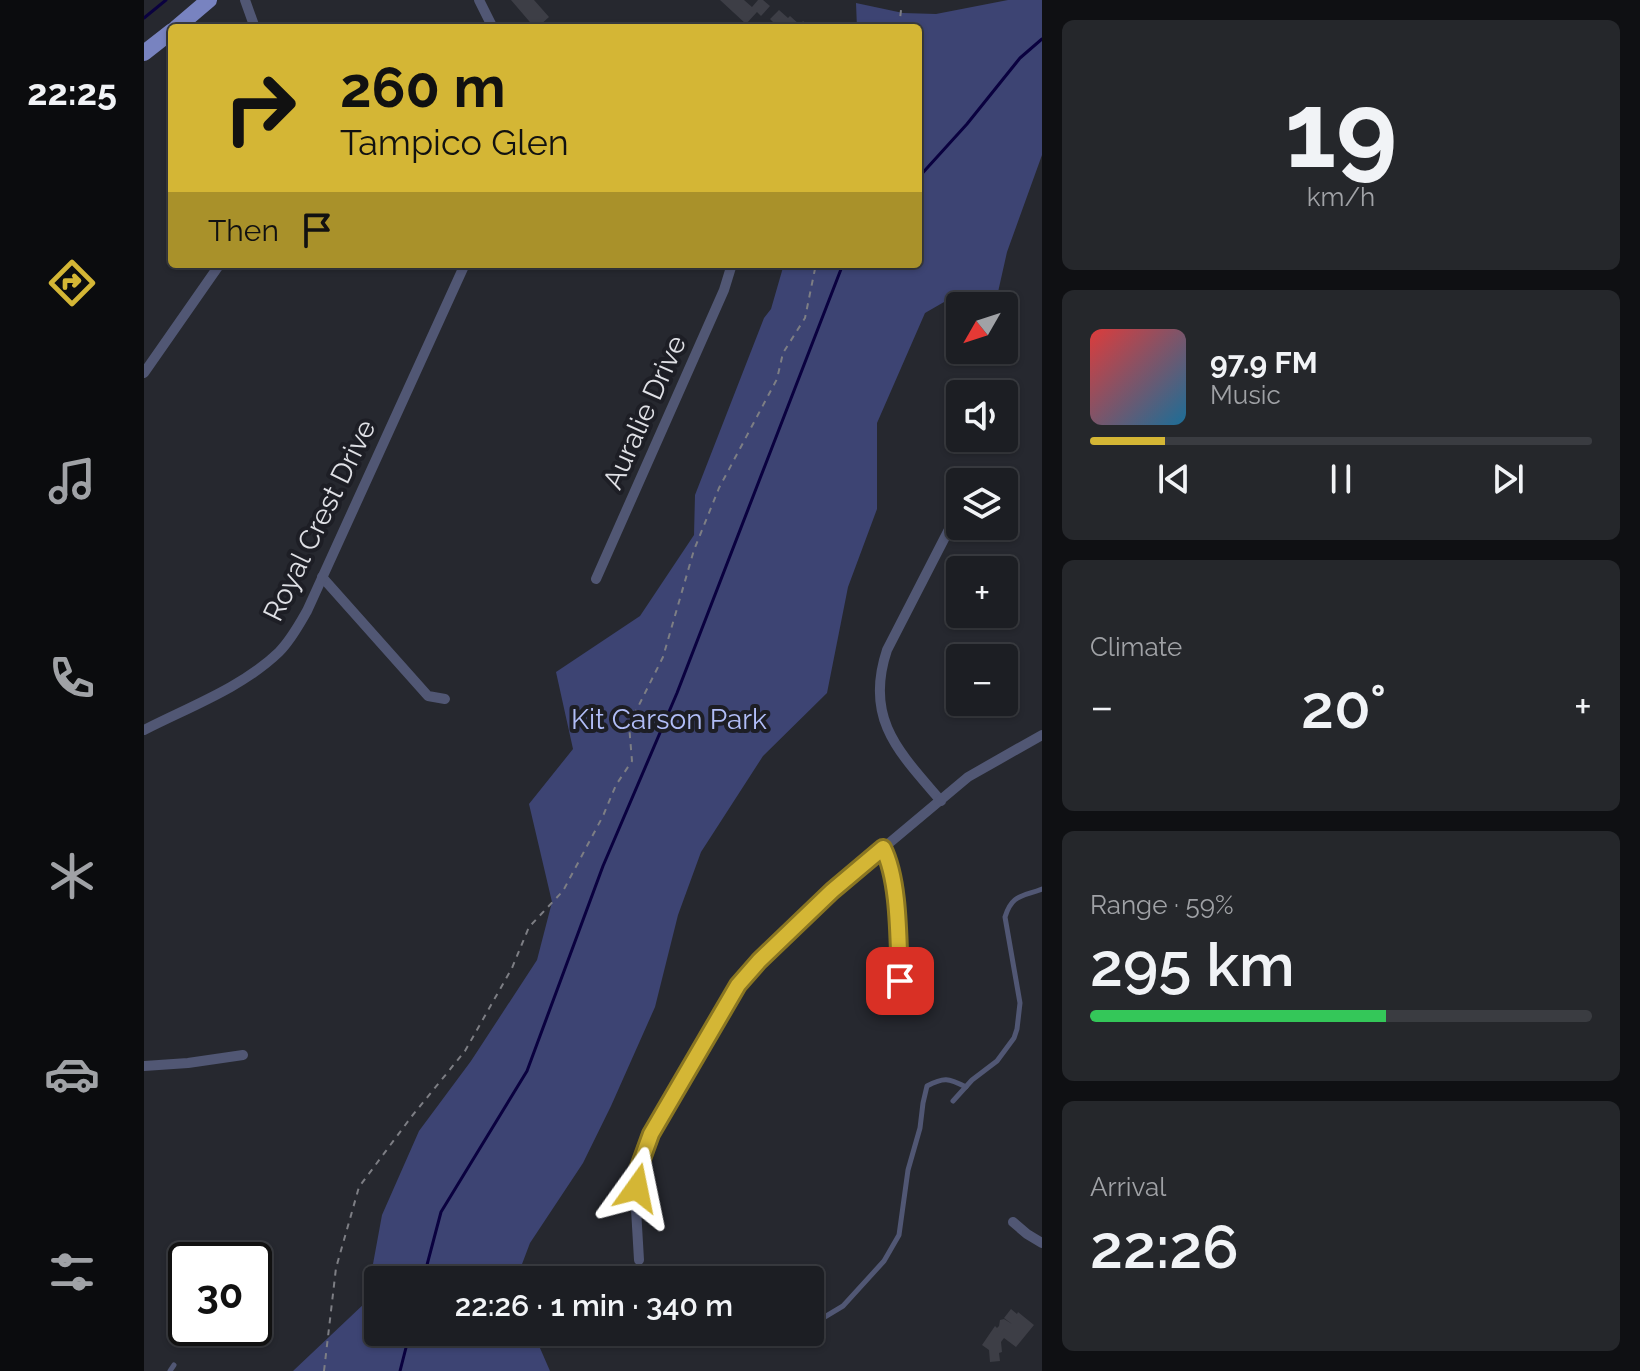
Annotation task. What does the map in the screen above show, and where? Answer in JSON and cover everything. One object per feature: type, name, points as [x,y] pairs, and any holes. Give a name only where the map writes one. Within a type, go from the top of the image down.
[{"type":"main road","points":[[181,24],[209,0]]},
{"type":"main road","points":[[144,53],[168,35]]},
{"type":"street","points":[[245,0],[254,24]]},
{"type":"street","points":[[479,0],[491,24]]},
{"type":"street","points":[[144,373],[217,268]]},
{"type":"street","name":"Royal Crest Drive","points":[[144,730],[251,676],[291,637],[307,611],[463,268]]},
{"type":"street","name":"Auralie Drive","points":[[596,579],[724,290],[731,268]]},
{"type":"street","points":[[941,801],[891,739],[879,698],[881,667],[887,650],[946,535]]},
{"type":"street","points":[[322,577],[428,696],[445,699]]},
{"type":"street","points":[[639,1260],[636,1209],[639,1167],[651,1134],[738,985],[832,891],[968,777],[1042,735]]},
{"type":"street","points":[[883,848],[894,879],[900,981],[897,995]]},
{"type":"street","points":[[144,1066],[243,1055]]},
{"type":"street","points":[[1013,1222],[1042,1243]]},
{"type":"lane","points":[[953,1101],[997,1061],[1014,1038],[1020,1003],[1005,917],[1009,904],[1015,899],[1042,889]]},
{"type":"lane","points":[[824,1317],[843,1306],[884,1261],[899,1235],[908,1170],[920,1128],[927,1086],[940,1079],[951,1079],[966,1087]]},
{"type":"path","points":[[899,24],[901,10]]},
{"type":"path","points":[[324,1371],[336,1268],[359,1187],[465,1051],[512,968],[529,927],[563,891],[616,785],[632,761],[629,725],[663,657],[694,550],[719,488],[777,379],[783,353],[805,318],[815,268]]},
{"type":"green space","name":"Kit Carson Park","points":[[1008,0],[1042,0],[1042,155],[1007,252],[998,292],[946,292],[946,301],[925,313],[877,423],[877,509],[848,587],[827,693],[763,756],[701,852],[678,915],[655,1007],[583,1163],[530,1243],[521,1266],[373,1266],[382,1215],[419,1131],[471,1061],[537,960],[552,902],[529,804],[573,749],[556,672],[640,616],[694,535],[695,495],[764,318],[771,309],[783,268],[922,268],[922,24],[857,24],[856,3],[903,13],[936,14]]},
{"type":"green space","name":"Kit Carson Park","points":[[364,1304],[364,1346],[539,1346],[550,1371],[293,1371]]},
{"type":"building","points":[[511,0],[534,0],[549,17],[541,24],[532,24]]},
{"type":"building","points":[[720,0],[744,0],[752,7],[758,0],[763,0],[770,6],[761,16],[757,12],[746,24]]},
{"type":"building","points":[[779,10],[799,24],[775,24],[770,19]]},
{"type":"building","points":[[1011,1309],[1034,1325],[1016,1347],[1004,1338],[1000,1361],[990,1362],[989,1350],[982,1345],[995,1326],[999,1326],[1000,1320],[1012,1324],[1004,1318]]},
{"type":"waterway","points":[[144,18],[166,0]]},
{"type":"waterway","points":[[922,174],[1020,58],[1042,39]]},
{"type":"waterway","points":[[427,1266],[441,1212],[527,1071],[603,866],[677,693],[841,268]]},
{"type":"waterway","points":[[400,1371],[406,1346]]},
{"type":"route","points":[[637,1188],[639,1167],[651,1134],[738,985],[832,891],[883,848],[894,879],[900,981]]}]
